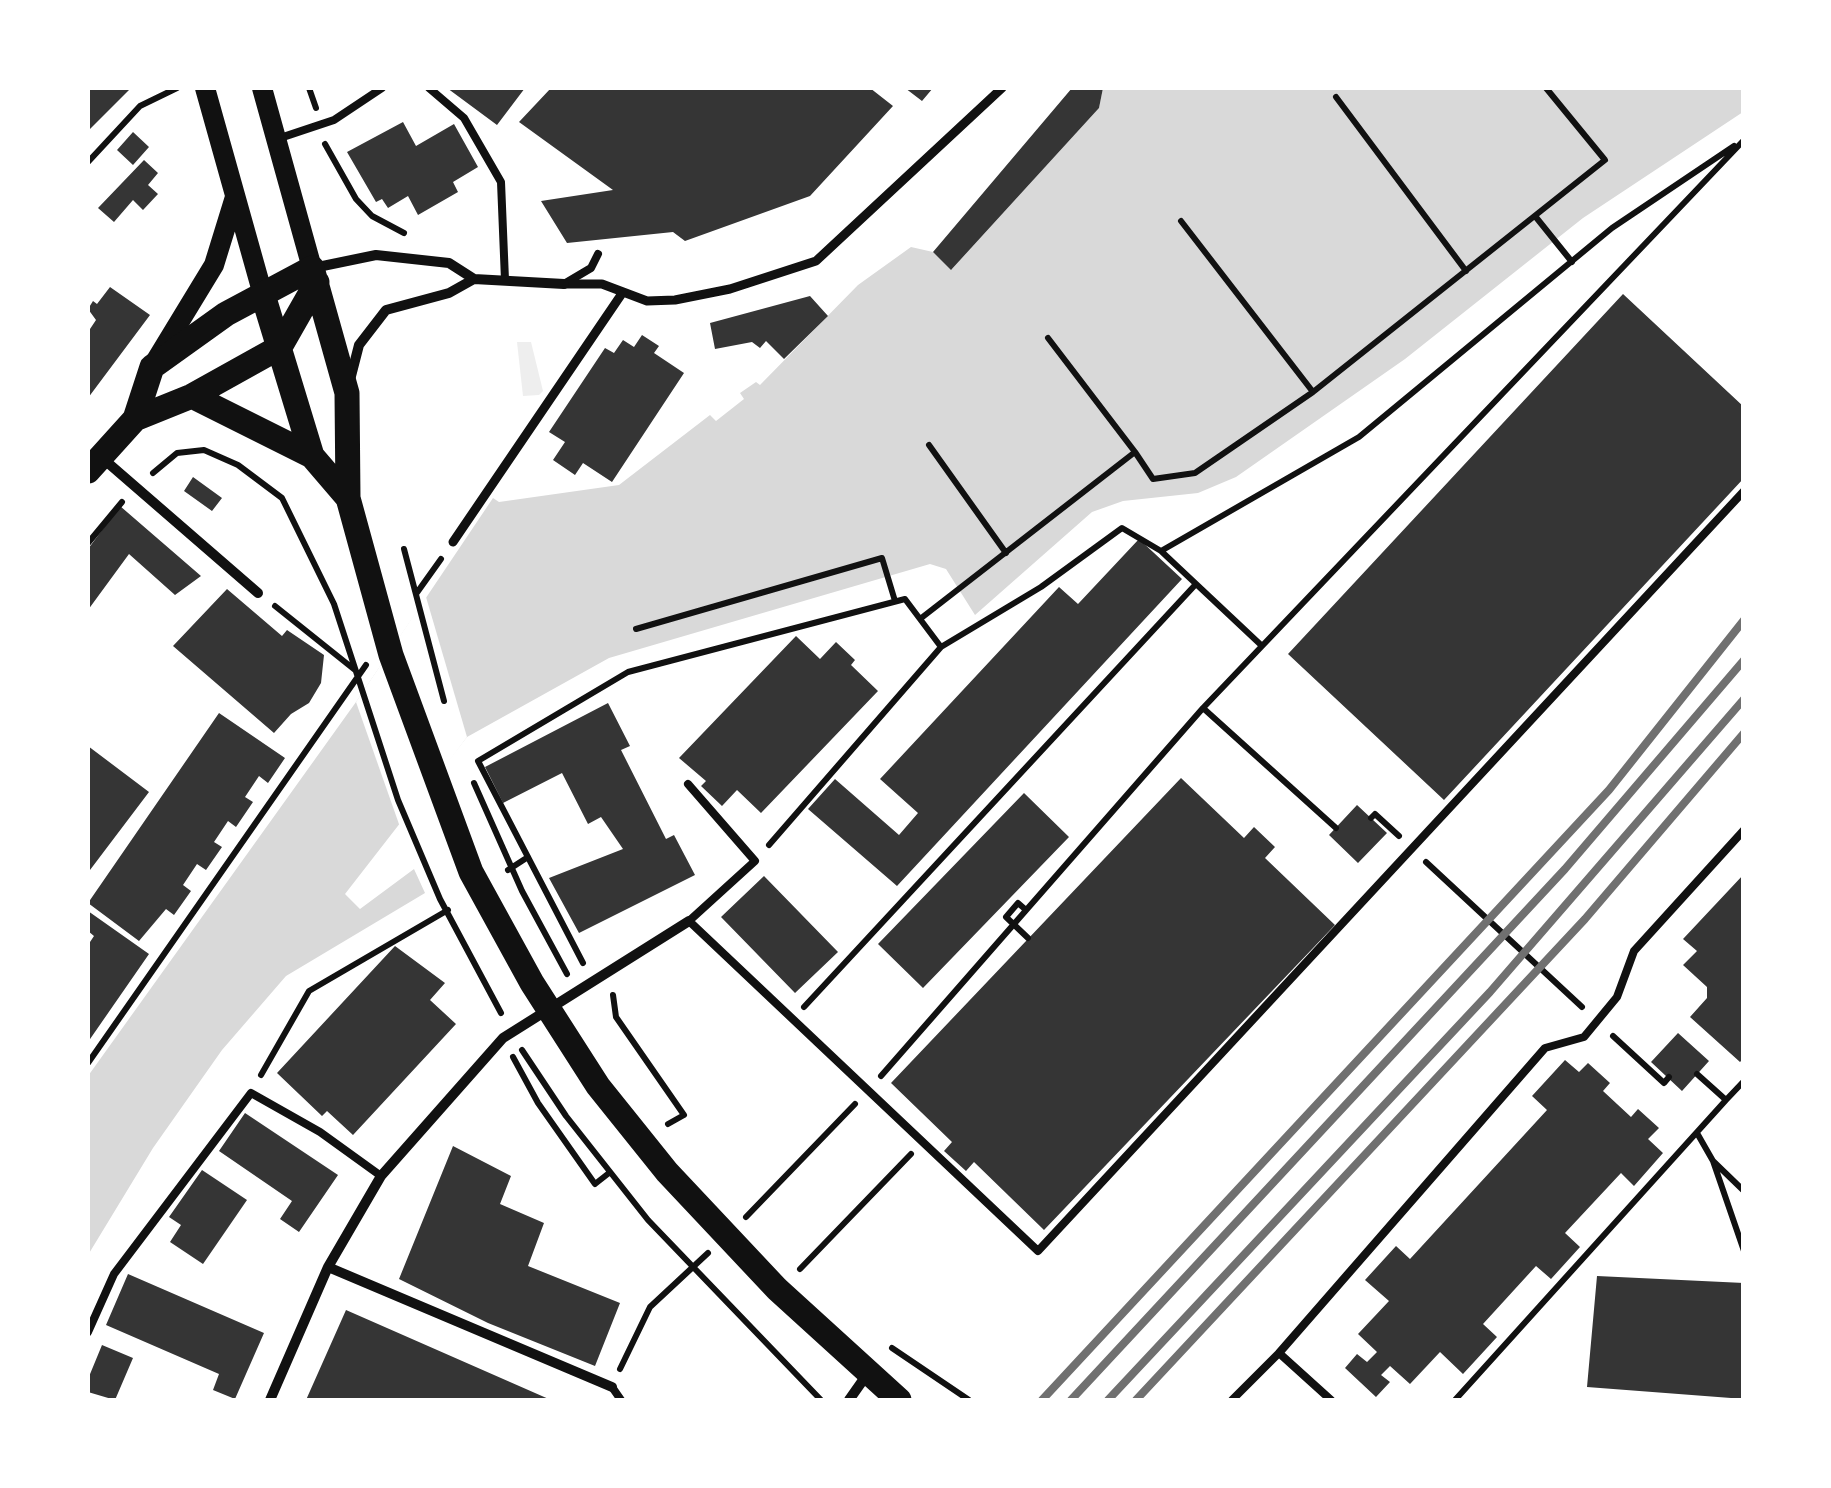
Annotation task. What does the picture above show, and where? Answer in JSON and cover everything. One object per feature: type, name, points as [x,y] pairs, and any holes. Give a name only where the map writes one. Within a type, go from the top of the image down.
[{"type":"main road","points":[[205,88],[312,456]]},
{"type":"main road","points":[[262,88],[346,393],[348,498],[419,737],[465,856],[532,983],[598,1086],[667,1172],[778,1288],[899,1400]]},
{"type":"main road","points":[[94,463],[135,419],[152,367],[214,265],[236,194]]},
{"type":"main road","points":[[152,367],[226,314],[315,275]]},
{"type":"main road","points":[[135,419],[192,396],[280,347],[315,275]]},
{"type":"main road","points":[[192,396],[312,456],[348,498]]},
{"type":"street","points":[[346,393],[360,346],[386,310],[449,293],[474,279],[602,284],[647,301],[675,300],[816,262],[1002,88]]},
{"type":"street","points":[[315,275],[376,255],[448,262],[474,279]]},
{"type":"street","points":[[453,542],[623,292]]},
{"type":"street","points":[[94,463],[136,488],[258,594]]},
{"type":"street","points":[[270,1400],[328,1267],[381,1176],[503,1038],[608,968],[689,921]]},
{"type":"street","points":[[328,1267],[612,1387]]},
{"type":"street","points":[[849,1400],[868,1373]]},
{"type":"lane","points":[[277,139],[320,125],[382,88]]},
{"type":"lane","points":[[428,88],[464,118],[501,182],[505,280]]},
{"type":"lane","points":[[564,284],[591,268],[598,254]]},
{"type":"lane","points":[[688,784],[755,861],[689,921],[870,1088],[1038,1251],[1744,491]]},
{"type":"lane","points":[[1232,1400],[1279,1353],[1545,1048],[1584,1037],[1617,997],[1634,951],[1744,830]]},
{"type":"lane","points":[[88,1332],[114,1274],[251,1093],[320,1132],[381,1176]]},
{"type":"lane","points":[[1279,1353],[1330,1400]]},
{"type":"lane","points":[[612,1387],[621,1400]]},
{"type":"path","points":[[88,162],[140,106],[178,88]]},
{"type":"path","points":[[309,88],[326,145],[356,198],[384,224],[417,239]]},
{"type":"path","points":[[1048,338],[1154,479],[1194,473],[1313,392],[1604,160],[1546,88]]},
{"type":"path","points":[[1336,97],[1466,271]]},
{"type":"path","points":[[1161,552],[1359,437],[1612,228],[1744,140]]},
{"type":"path","points":[[735,1228],[870,1088],[1261,645],[1744,140]]},
{"type":"path","points":[[1535,216],[1572,262]]},
{"type":"path","points":[[1181,222],[1313,392]]},
{"type":"path","points":[[929,445],[1006,553]]},
{"type":"path","points":[[88,543],[136,488],[177,453],[190,449],[222,457],[266,482],[282,498],[345,632]]},
{"type":"path","points":[[920,619],[1135,452]]},
{"type":"path","points":[[755,861],[941,647],[1041,587],[1122,528],[1161,552],[1261,645]]},
{"type":"path","points":[[404,549],[444,703]]},
{"type":"path","points":[[636,629],[882,558],[896,602]]},
{"type":"path","points":[[793,1019],[1196,584]]},
{"type":"path","points":[[88,1063],[360,674],[258,594]]},
{"type":"path","points":[[591,980],[478,760],[628,672],[905,598],[941,647]]},
{"type":"path","points":[[1203,708],[1336,828]]},
{"type":"path","points":[[470,772],[522,890],[575,986]]},
{"type":"path","points":[[1371,818],[1375,814],[1404,840]]},
{"type":"path","points":[[1418,854],[1590,1014]]},
{"type":"path","points":[[496,878],[528,857]]},
{"type":"path","points":[[251,1093],[309,991],[464,900]]},
{"type":"path","points":[[1026,910],[1018,903],[1006,916],[1028,938]]},
{"type":"path","points":[[608,968],[616,1017],[684,1115],[670,1126],[657,1110]]},
{"type":"path","points":[[1604,1028],[1664,1083],[1669,1077]]},
{"type":"path","points":[[503,1038],[538,1103],[595,1184],[609,1174]]},
{"type":"path","points":[[1697,1074],[1726,1100]]},
{"type":"path","points":[[1455,1400],[1744,1081]]},
{"type":"path","points":[[1697,1133],[1712,1161],[1744,1251]]},
{"type":"path","points":[[1712,1161],[1744,1191]]},
{"type":"path","points":[[800,1269],[894,1170]]},
{"type":"path","points":[[742,1208],[754,1221]]},
{"type":"path","points":[[612,1387],[650,1307],[720,1241]]},
{"type":"path","points":[[791,1260],[812,1279]]},
{"type":"path","points":[[754,1332],[821,1400]]},
{"type":"path","points":[[877,1336],[969,1400]]},
{"type":"shaded area","points":[[1103,88],[1743,88],[1743,112],[1583,218],[1405,359],[1236,477],[1198,493],[1123,501],[1092,512],[975,615],[946,569],[930,564],[609,658],[467,737],[345,894],[360,909],[414,869],[425,893],[286,976],[222,1050],[153,1148],[88,1255],[88,1076],[356,702],[493,498],[499,502],[619,485],[710,415],[716,421],[744,399],[740,393],[756,382],[760,385],[858,285],[911,247],[933,252],[952,269],[1099,108]]},
{"type":"shaded area","points":[[517,342],[531,342],[543,391],[539,395],[523,396]]},
{"type":"pier","points":[[426,597],[467,737],[400,827],[356,702]]},
{"type":"building","points":[[88,88],[131,88],[90,129]]},
{"type":"building","points":[[447,88],[525,88],[497,125]]},
{"type":"building","points":[[551,88],[870,88],[893,106],[810,196],[685,241],[673,232],[567,243],[541,201],[613,190],[519,122]]},
{"type":"building","points":[[905,88],[933,88],[922,101]]},
{"type":"building","points":[[1072,88],[1103,88],[1099,108],[951,270],[933,252]]},
{"type":"building","points":[[403,122],[416,146],[454,124],[478,167],[453,182],[458,192],[418,215],[408,196],[388,208],[382,199],[376,202],[347,152]]},
{"type":"building","points":[[133,132],[149,147],[133,165],[117,150]]},
{"type":"building","points":[[144,160],[158,173],[148,185],[158,194],[143,210],[133,200],[114,222],[98,208]]},
{"type":"building","points":[[110,287],[150,315],[88,398],[88,332],[96,320],[88,309]]},
{"type":"building","points":[[1623,294],[1744,407],[1744,478],[1444,800],[1288,654]]},
{"type":"building","points":[[810,296],[828,316],[784,359],[766,341],[760,348],[752,342],[715,349],[710,323]]},
{"type":"building","points":[[642,335],[659,346],[654,353],[684,373],[612,482],[583,463],[575,475],[553,460],[565,442],[549,432],[605,348],[614,353],[623,340],[634,347]]},
{"type":"building","points":[[193,477],[222,498],[212,511],[184,491]]},
{"type":"building","points":[[120,506],[201,576],[175,595],[129,554],[88,610],[88,549]]},
{"type":"building","points":[[1139,539],[1182,579],[897,886],[808,809],[835,779],[899,835],[918,813],[880,779],[1059,587],[1078,604]]},
{"type":"building","points":[[227,589],[282,636],[287,630],[324,655],[321,683],[309,703],[291,714],[274,733],[173,646]]},
{"type":"building","points":[[796,636],[820,659],[836,642],[855,660],[851,665],[878,691],[761,813],[737,790],[722,806],[701,786],[706,781],[679,758]]},
{"type":"building","points":[[608,703],[630,746],[621,750],[666,839],[674,835],[695,875],[579,933],[549,878],[623,849],[601,817],[588,824],[562,773],[503,803],[485,767]]},
{"type":"building","points":[[219,713],[285,758],[268,783],[259,776],[245,797],[253,802],[236,827],[228,821],[214,842],[222,847],[206,870],[197,864],[183,885],[191,891],[174,915],[166,909],[139,941],[88,903]]},
{"type":"building","points":[[88,746],[149,792],[90,870],[88,868]]},
{"type":"building","points":[[1181,778],[1244,838],[1254,827],[1275,847],[1265,858],[1335,925],[1044,1230],[974,1162],[966,1171],[944,1151],[952,1142],[891,1083]]},
{"type":"building","points":[[1024,793],[1069,837],[923,988],[878,944]]},
{"type":"building","points":[[1357,805],[1387,833],[1358,863],[1329,835]]},
{"type":"building","points":[[1744,874],[1744,1058],[1740,1062],[1690,1017],[1707,998],[1707,987],[1683,965],[1697,951],[1683,939]]},
{"type":"building","points":[[764,876],[838,952],[795,993],[721,917]]},
{"type":"building","points":[[88,911],[149,954],[88,1042],[88,945],[94,936],[88,931]]},
{"type":"building","points":[[395,946],[445,983],[430,1000],[456,1024],[353,1135],[327,1111],[322,1116],[277,1073]]},
{"type":"building","points":[[1678,1033],[1709,1061],[1682,1091],[1651,1062]]},
{"type":"building","points":[[1565,1060],[1579,1072],[1588,1063],[1610,1083],[1603,1091],[1631,1117],[1638,1109],[1659,1128],[1648,1139],[1663,1153],[1634,1186],[1621,1173],[1565,1233],[1580,1247],[1551,1279],[1536,1266],[1483,1324],[1497,1337],[1463,1374],[1440,1352],[1410,1384],[1390,1366],[1381,1375],[1390,1382],[1376,1397],[1345,1368],[1357,1354],[1367,1362],[1377,1352],[1358,1334],[1389,1301],[1365,1280],[1396,1246],[1410,1259],[1547,1110],[1532,1096]]},
{"type":"building","points":[[245,1113],[338,1175],[299,1232],[280,1219],[292,1201],[219,1151]]},
{"type":"building","points":[[453,1146],[511,1176],[500,1204],[544,1223],[528,1266],[620,1303],[595,1366],[488,1323],[399,1279]]},
{"type":"building","points":[[202,1170],[247,1200],[203,1264],[170,1242],[181,1225],[169,1217]]},
{"type":"building","points":[[128,1274],[264,1333],[235,1399],[213,1390],[219,1374],[106,1325]]},
{"type":"building","points":[[1597,1276],[1744,1283],[1744,1399],[1587,1387]]},
{"type":"building","points":[[346,1310],[551,1400],[306,1400]]},
{"type":"building","points":[[102,1345],[133,1358],[115,1400],[88,1392],[88,1379]]},
{"type":"railway","points":[[1042,1400],[1609,790],[1744,620]]},
{"type":"railway","points":[[1071,1400],[1565,869],[1744,660]]},
{"type":"railway","points":[[1108,1400],[1490,992],[1744,699]]},
{"type":"railway","points":[[1136,1400],[1585,919],[1744,733]]}]
